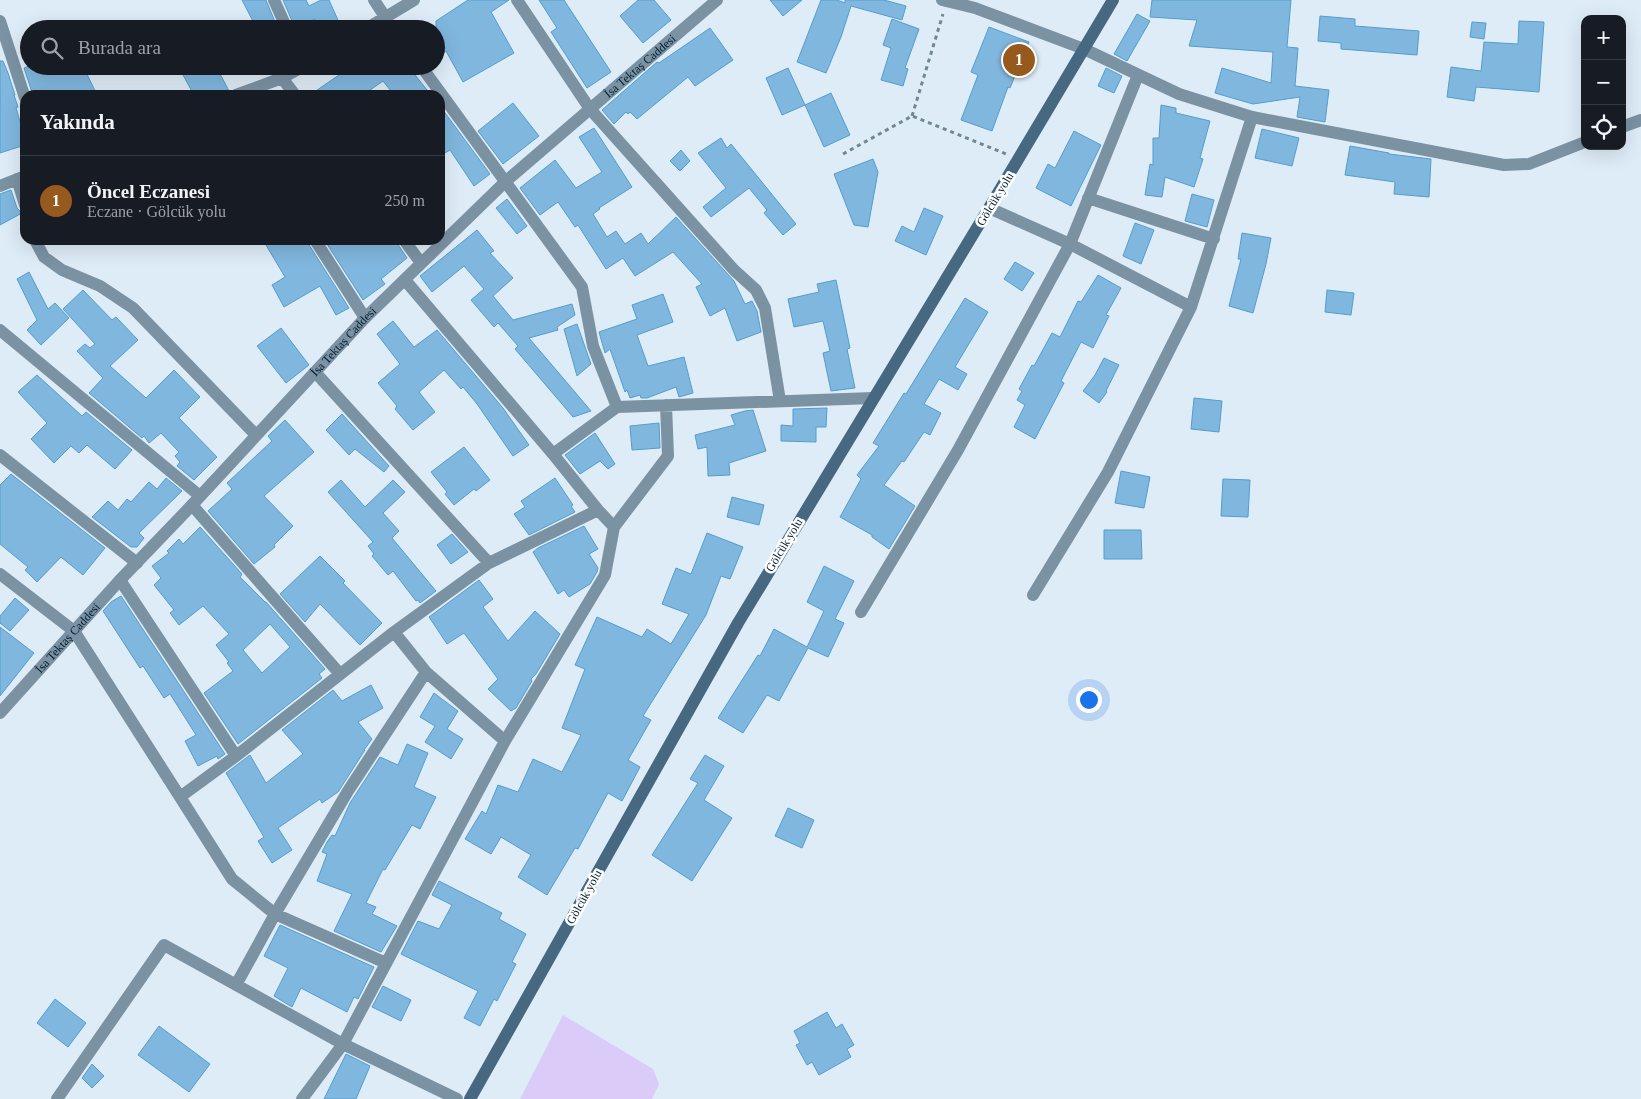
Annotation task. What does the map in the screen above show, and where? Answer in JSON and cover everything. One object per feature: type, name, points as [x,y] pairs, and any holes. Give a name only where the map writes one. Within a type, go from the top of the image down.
[{"type":"main road","name":"Gölcük yolu","points":[[470,1099],[738,622],[990,208],[1113,0]]},
{"type":"street","points":[[274,0],[283,20]]},
{"type":"street","points":[[374,0],[385,18]]},
{"type":"street","points":[[382,20],[414,0]]},
{"type":"street","points":[[517,0],[590,109],[734,270],[756,290],[765,308],[780,401]]},
{"type":"street","name":"İsa Tektaş Caddesi","points":[[445,240],[505,182],[717,0]]},
{"type":"street","points":[[945,1],[975,8],[1084,49],[1179,94],[1252,117],[1504,165],[1528,164],[1581,144]]},
{"type":"street","points":[[0,21],[22,90]]},
{"type":"street","points":[[250,90],[288,75]]},
{"type":"street","points":[[427,75],[438,90]]},
{"type":"street","points":[[861,612],[958,450],[1070,244],[1138,75]]},
{"type":"street","points":[[282,78],[292,90]]},
{"type":"street","points":[[445,100],[582,287],[593,346],[617,407]]},
{"type":"street","points":[[1033,595],[1108,472],[1191,307],[1252,117]]},
{"type":"street","points":[[1626,126],[1641,120]]},
{"type":"street","points":[[0,186],[20,178]]},
{"type":"street","points":[[1088,198],[1214,239]]},
{"type":"street","points":[[990,208],[1070,244],[1191,307]]},
{"type":"street","points":[[38,245],[44,258],[62,270],[100,286],[133,308],[256,435]]},
{"type":"street","points":[[317,245],[365,318]]},
{"type":"street","points":[[408,245],[421,263]]},
{"type":"street","name":"İsa Tektaş Caddesi","points":[[2,708],[365,318],[440,245]]},
{"type":"street","points":[[405,280],[614,527]]},
{"type":"street","points":[[0,330],[196,500],[340,674]]},
{"type":"street","points":[[315,372],[489,562]]},
{"type":"street","points":[[553,454],[617,407],[873,398]]},
{"type":"street","points":[[302,1099],[343,1044],[504,741],[606,575],[614,527],[668,456],[666,405]]},
{"type":"street","points":[[0,455],[137,563]]},
{"type":"street","points":[[180,797],[236,756],[394,632],[489,562],[598,510]]},
{"type":"street","points":[[0,574],[74,631],[232,879],[275,914],[386,963]]},
{"type":"street","points":[[120,580],[236,756]]},
{"type":"street","points":[[394,632],[426,672],[504,741]]},
{"type":"street","points":[[236,985],[275,914],[348,791],[426,672]]},
{"type":"street","points":[[57,1099],[164,945],[343,1044],[457,1099]]},
{"type":"path","points":[[843,154],[912,116],[945,1]]},
{"type":"path","points":[[912,116],[1019,159]]},
{"type":"shaded area","points":[[563,1015],[653,1069],[659,1084],[652,1099],[520,1099]]},
{"type":"building","points":[[242,0],[266,0],[274,20],[252,20]]},
{"type":"building","points":[[283,0],[306,0],[309,6],[321,0],[329,0],[338,20],[315,19],[292,20]]},
{"type":"building","points":[[468,0],[509,0],[491,12],[514,53],[463,82],[445,52],[445,20],[438,20]]},
{"type":"building","points":[[539,0],[564,0],[611,72],[587,88],[551,32],[557,28]]},
{"type":"building","points":[[638,0],[654,0],[671,20],[643,43],[620,16]]},
{"type":"building","points":[[770,0],[802,0],[783,16]]},
{"type":"building","points":[[821,0],[837,0],[845,3],[845,0],[884,0],[906,6],[902,20],[851,6],[826,73],[797,62]]},
{"type":"building","points":[[1152,0],[1291,0],[1287,47],[1298,48],[1295,86],[1329,90],[1325,122],[1297,117],[1300,97],[1253,104],[1215,93],[1222,68],[1271,83],[1273,52],[1189,46],[1197,20],[1150,17]]},
{"type":"building","points":[[1137,14],[1150,21],[1127,61],[1114,54]]},
{"type":"building","points":[[1320,16],[1355,19],[1355,26],[1419,31],[1417,55],[1341,49],[1341,43],[1318,41]]},
{"type":"building","points":[[892,19],[919,29],[905,68],[908,69],[903,86],[881,80],[891,48],[883,45]]},
{"type":"building","points":[[1519,21],[1544,22],[1539,92],[1476,87],[1474,101],[1447,97],[1451,67],[1481,71],[1484,42],[1518,44]]},
{"type":"building","points":[[1472,22],[1486,23],[1484,39],[1470,37]]},
{"type":"building","points":[[989,27],[1029,42],[1010,88],[1008,87],[992,131],[961,120],[978,75],[971,72]]},
{"type":"building","points":[[710,28],[733,60],[695,86],[688,77],[637,119],[630,112],[628,114],[626,112],[614,124],[602,110],[657,62],[659,63]]},
{"type":"building","points":[[0,61],[3,61],[18,107],[16,108],[20,121],[20,147],[0,153]]},
{"type":"building","points":[[788,68],[805,105],[782,115],[766,78]]},
{"type":"building","points":[[1106,68],[1122,76],[1114,93],[1098,86]]},
{"type":"building","points":[[26,75],[87,75],[95,90],[31,90]]},
{"type":"building","points":[[183,75],[221,75],[228,90],[191,90]]},
{"type":"building","points":[[339,75],[415,75],[427,90],[390,90],[383,81],[370,90],[317,90]]},
{"type":"building","points":[[831,93],[850,135],[824,147],[805,105]]},
{"type":"building","points":[[513,103],[539,136],[503,164],[478,131]]},
{"type":"building","points":[[1161,105],[1176,108],[1176,113],[1210,121],[1200,158],[1203,159],[1194,187],[1165,177],[1162,197],[1145,195],[1150,164],[1153,165],[1153,138],[1159,138]]},
{"type":"building","points":[[445,113],[490,174],[474,186],[450,150],[445,153]]},
{"type":"building","points":[[594,128],[632,187],[599,208],[593,214],[607,237],[616,231],[625,244],[641,233],[648,244],[676,217],[734,281],[745,304],[752,301],[757,311],[761,332],[737,341],[725,308],[710,316],[696,287],[702,284],[673,252],[635,276],[623,258],[606,269],[578,225],[575,227],[558,202],[540,215],[520,188],[555,160],[576,188],[602,172],[579,137]]},
{"type":"building","points":[[1262,129],[1299,138],[1292,166],[1255,158]]},
{"type":"building","points":[[1074,131],[1101,145],[1071,206],[1036,188],[1048,164],[1055,168]]},
{"type":"building","points":[[721,138],[727,148],[731,144],[796,224],[783,235],[764,213],[767,210],[749,188],[711,217],[703,207],[726,188],[698,153]]},
{"type":"building","points":[[1350,146],[1389,154],[1431,159],[1429,197],[1394,194],[1395,182],[1345,175]]},
{"type":"building","points":[[681,150],[690,161],[680,171],[670,161]]},
{"type":"building","points":[[873,159],[878,172],[868,227],[854,225],[834,174]]},
{"type":"building","points":[[11,190],[20,214],[0,225],[0,194]]},
{"type":"building","points":[[1192,194],[1214,200],[1207,227],[1185,221]]},
{"type":"building","points":[[507,199],[527,226],[517,234],[496,208]]},
{"type":"building","points":[[924,208],[943,216],[926,255],[895,241],[902,226],[914,232]]},
{"type":"building","points":[[1135,223],[1154,230],[1141,264],[1123,256]]},
{"type":"building","points":[[477,230],[494,251],[490,253],[513,278],[493,296],[513,320],[572,304],[575,315],[557,327],[558,330],[529,338],[591,411],[573,417],[515,349],[518,346],[498,323],[494,327],[471,300],[484,289],[464,266],[432,292],[420,276]]},
{"type":"building","points":[[1242,233],[1271,238],[1253,313],[1229,306],[1241,259],[1238,259]]},
{"type":"building","points":[[266,245],[309,245],[349,308],[336,315],[320,286],[284,307],[272,285],[285,277]]},
{"type":"building","points":[[328,245],[398,245],[407,258],[381,279],[385,284],[363,300]]},
{"type":"building","points":[[1015,262],[1034,273],[1022,291],[1004,279]]},
{"type":"building","points":[[29,272],[48,309],[55,303],[69,318],[41,345],[27,330],[37,320],[17,279]]},
{"type":"building","points":[[1098,275],[1121,288],[1106,315],[1109,316],[1093,348],[1081,342],[1061,381],[1064,383],[1035,439],[1014,427],[1025,405],[1017,400],[1022,391],[1019,389],[1052,333],[1060,337],[1078,301],[1081,302]]},
{"type":"building","points":[[836,280],[850,348],[847,349],[855,388],[831,391],[823,353],[830,351],[823,321],[794,327],[788,299],[819,292],[817,284]]},
{"type":"building","points":[[83,290],[112,320],[116,317],[138,340],[110,366],[146,398],[174,370],[200,397],[179,418],[217,457],[194,480],[177,466],[180,462],[175,456],[179,452],[161,433],[149,443],[144,436],[142,438],[89,393],[103,378],[77,351],[85,344],[90,348],[95,344],[63,309]]},
{"type":"building","points":[[1327,290],[1354,293],[1351,315],[1325,312]]},
{"type":"building","points":[[663,294],[673,322],[637,335],[648,366],[684,357],[693,393],[679,397],[676,387],[647,398],[641,398],[640,395],[630,398],[627,390],[625,392],[610,349],[605,353],[599,332],[637,319],[632,305]]},
{"type":"building","points":[[965,298],[988,312],[955,367],[967,374],[958,390],[939,379],[924,404],[941,413],[930,435],[924,432],[904,462],[902,461],[884,485],[915,506],[889,549],[872,537],[872,535],[840,517],[861,479],[857,475],[879,446],[873,443],[904,393],[906,394]]},
{"type":"building","points":[[393,321],[414,347],[437,330],[503,408],[529,445],[513,456],[477,404],[463,387],[461,389],[444,370],[419,392],[435,412],[413,430],[395,409],[397,406],[378,383],[400,364],[377,334]]},
{"type":"building","points":[[577,324],[591,364],[577,376],[564,329]]},
{"type":"building","points":[[281,328],[309,365],[286,383],[257,346]]},
{"type":"building","points":[[1104,358],[1119,365],[1107,392],[1099,403],[1083,391],[1095,375]]},
{"type":"building","points":[[37,375],[82,416],[86,412],[132,450],[115,469],[87,445],[79,453],[71,446],[54,463],[31,439],[47,423],[18,392]]},
{"type":"building","points":[[1194,398],[1222,401],[1219,432],[1191,429]]},
{"type":"building","points":[[827,408],[826,427],[816,427],[816,442],[781,441],[781,425],[793,426],[793,409]]},
{"type":"building","points":[[753,410],[766,451],[729,463],[730,475],[708,476],[707,447],[698,449],[695,435],[735,425],[731,415]]},
{"type":"building","points":[[342,414],[389,466],[384,472],[355,449],[349,455],[326,430]]},
{"type":"building","points":[[285,420],[314,452],[264,496],[293,526],[274,545],[275,547],[254,564],[208,511],[232,489],[227,483],[272,441],[268,436]]},
{"type":"building","points":[[659,423],[660,448],[632,450],[630,426]]},
{"type":"building","points":[[595,433],[615,464],[608,469],[600,461],[580,474],[565,455]]},
{"type":"building","points":[[464,447],[490,480],[476,491],[474,489],[454,505],[445,494],[447,492],[431,472]]},
{"type":"building","points":[[1121,471],[1150,477],[1144,508],[1115,503]]},
{"type":"building","points":[[11,474],[105,548],[83,575],[61,557],[37,582],[25,570],[28,567],[0,544],[0,485]]},
{"type":"building","points":[[166,478],[182,491],[139,533],[144,538],[137,547],[131,547],[92,517],[108,501],[118,510],[127,499],[131,502],[149,482],[157,489]]},
{"type":"building","points":[[555,478],[573,505],[571,506],[575,512],[529,535],[514,514],[525,507],[521,501]]},
{"type":"building","points":[[1223,479],[1250,480],[1248,517],[1221,516]]},
{"type":"building","points":[[341,480],[365,507],[393,480],[405,492],[383,513],[399,531],[392,538],[436,591],[420,603],[418,600],[416,601],[393,571],[388,575],[372,556],[374,554],[368,546],[373,542],[328,492]]},
{"type":"building","points":[[732,497],[764,505],[759,525],[727,517]]},
{"type":"building","points":[[584,526],[598,549],[589,554],[598,568],[597,572],[590,584],[569,597],[564,590],[558,594],[533,552]]},
{"type":"building","points":[[200,527],[242,574],[240,577],[266,602],[325,669],[319,674],[322,678],[238,744],[204,693],[233,671],[227,663],[229,662],[216,645],[229,634],[203,606],[179,625],[170,613],[174,610],[154,585],[161,578],[152,566],[169,553],[167,551],[179,539],[183,544]],"holes":[[[270,624],[290,647],[262,673],[243,650]]]},
{"type":"building","points":[[1104,530],[1141,530],[1142,559],[1104,559]]},
{"type":"building","points":[[707,533],[743,547],[730,579],[721,576],[706,615],[643,716],[651,720],[628,760],[640,767],[622,801],[608,793],[578,849],[575,848],[547,895],[518,877],[531,855],[501,837],[491,854],[465,839],[482,811],[486,814],[498,785],[518,792],[533,759],[562,772],[581,735],[562,728],[585,669],[575,665],[597,617],[642,637],[647,629],[671,644],[689,614],[662,604],[676,568],[691,574]]},
{"type":"building","points":[[452,534],[468,552],[451,564],[437,545]]},
{"type":"building","points":[[320,556],[382,623],[360,645],[320,604],[305,622],[280,594]]},
{"type":"building","points":[[824,566],[854,581],[835,619],[844,623],[828,657],[808,648],[779,701],[767,695],[743,733],[718,718],[758,655],[760,656],[774,629],[807,647],[824,611],[807,602]]},
{"type":"building","points":[[479,580],[493,599],[483,607],[508,641],[535,611],[560,634],[531,679],[532,681],[516,708],[511,711],[488,689],[498,679],[464,633],[447,644],[429,617]]},
{"type":"building","points":[[121,596],[225,754],[218,759],[217,756],[198,766],[185,741],[196,735],[170,694],[164,698],[143,666],[140,668],[103,611],[111,602]]},
{"type":"building","points":[[15,598],[29,610],[10,631],[0,623],[0,616]]},
{"type":"building","points":[[0,627],[34,653],[0,696]]},
{"type":"building","points":[[371,685],[383,708],[358,722],[372,739],[338,792],[322,803],[320,799],[278,828],[292,850],[272,863],[258,841],[264,837],[226,773],[250,755],[266,783],[303,754],[282,730],[333,690],[342,701]]},
{"type":"building","points":[[434,693],[458,711],[447,729],[463,739],[451,759],[425,742],[435,726],[420,717]]},
{"type":"building","points":[[407,744],[428,753],[414,787],[436,797],[420,829],[412,825],[385,870],[383,869],[366,903],[376,907],[372,914],[397,926],[381,952],[334,931],[352,894],[317,881],[327,854],[322,852],[327,842],[332,835],[335,836],[350,803],[380,757],[398,765]]},
{"type":"building","points":[[705,755],[724,766],[704,800],[732,818],[692,881],[652,855],[698,783],[690,779]]},
{"type":"building","points":[[788,808],[814,820],[802,848],[775,836]]},
{"type":"building","points":[[439,881],[502,913],[499,919],[526,934],[512,962],[516,964],[497,1001],[494,999],[480,1026],[464,1018],[478,991],[401,954],[418,921],[439,929],[452,905],[432,895]]},
{"type":"building","points":[[280,925],[374,967],[358,999],[354,997],[347,1012],[301,988],[292,1007],[274,996],[288,968],[264,956]]},
{"type":"building","points":[[383,986],[411,1000],[401,1021],[372,1007]]},
{"type":"building","points":[[55,999],[86,1023],[68,1047],[37,1023]]},
{"type":"building","points":[[827,1012],[836,1028],[842,1024],[854,1045],[847,1049],[851,1057],[819,1075],[812,1062],[807,1065],[796,1045],[800,1043],[794,1031]]},
{"type":"building","points":[[159,1026],[210,1064],[189,1092],[138,1055]]},
{"type":"building","points":[[346,1054],[370,1066],[356,1099],[324,1099]]},
{"type":"building","points":[[92,1064],[104,1076],[92,1088],[82,1078]]},
{"type":"place","name":"Öncel Eczanesi","points":[[1019,60]]}]
